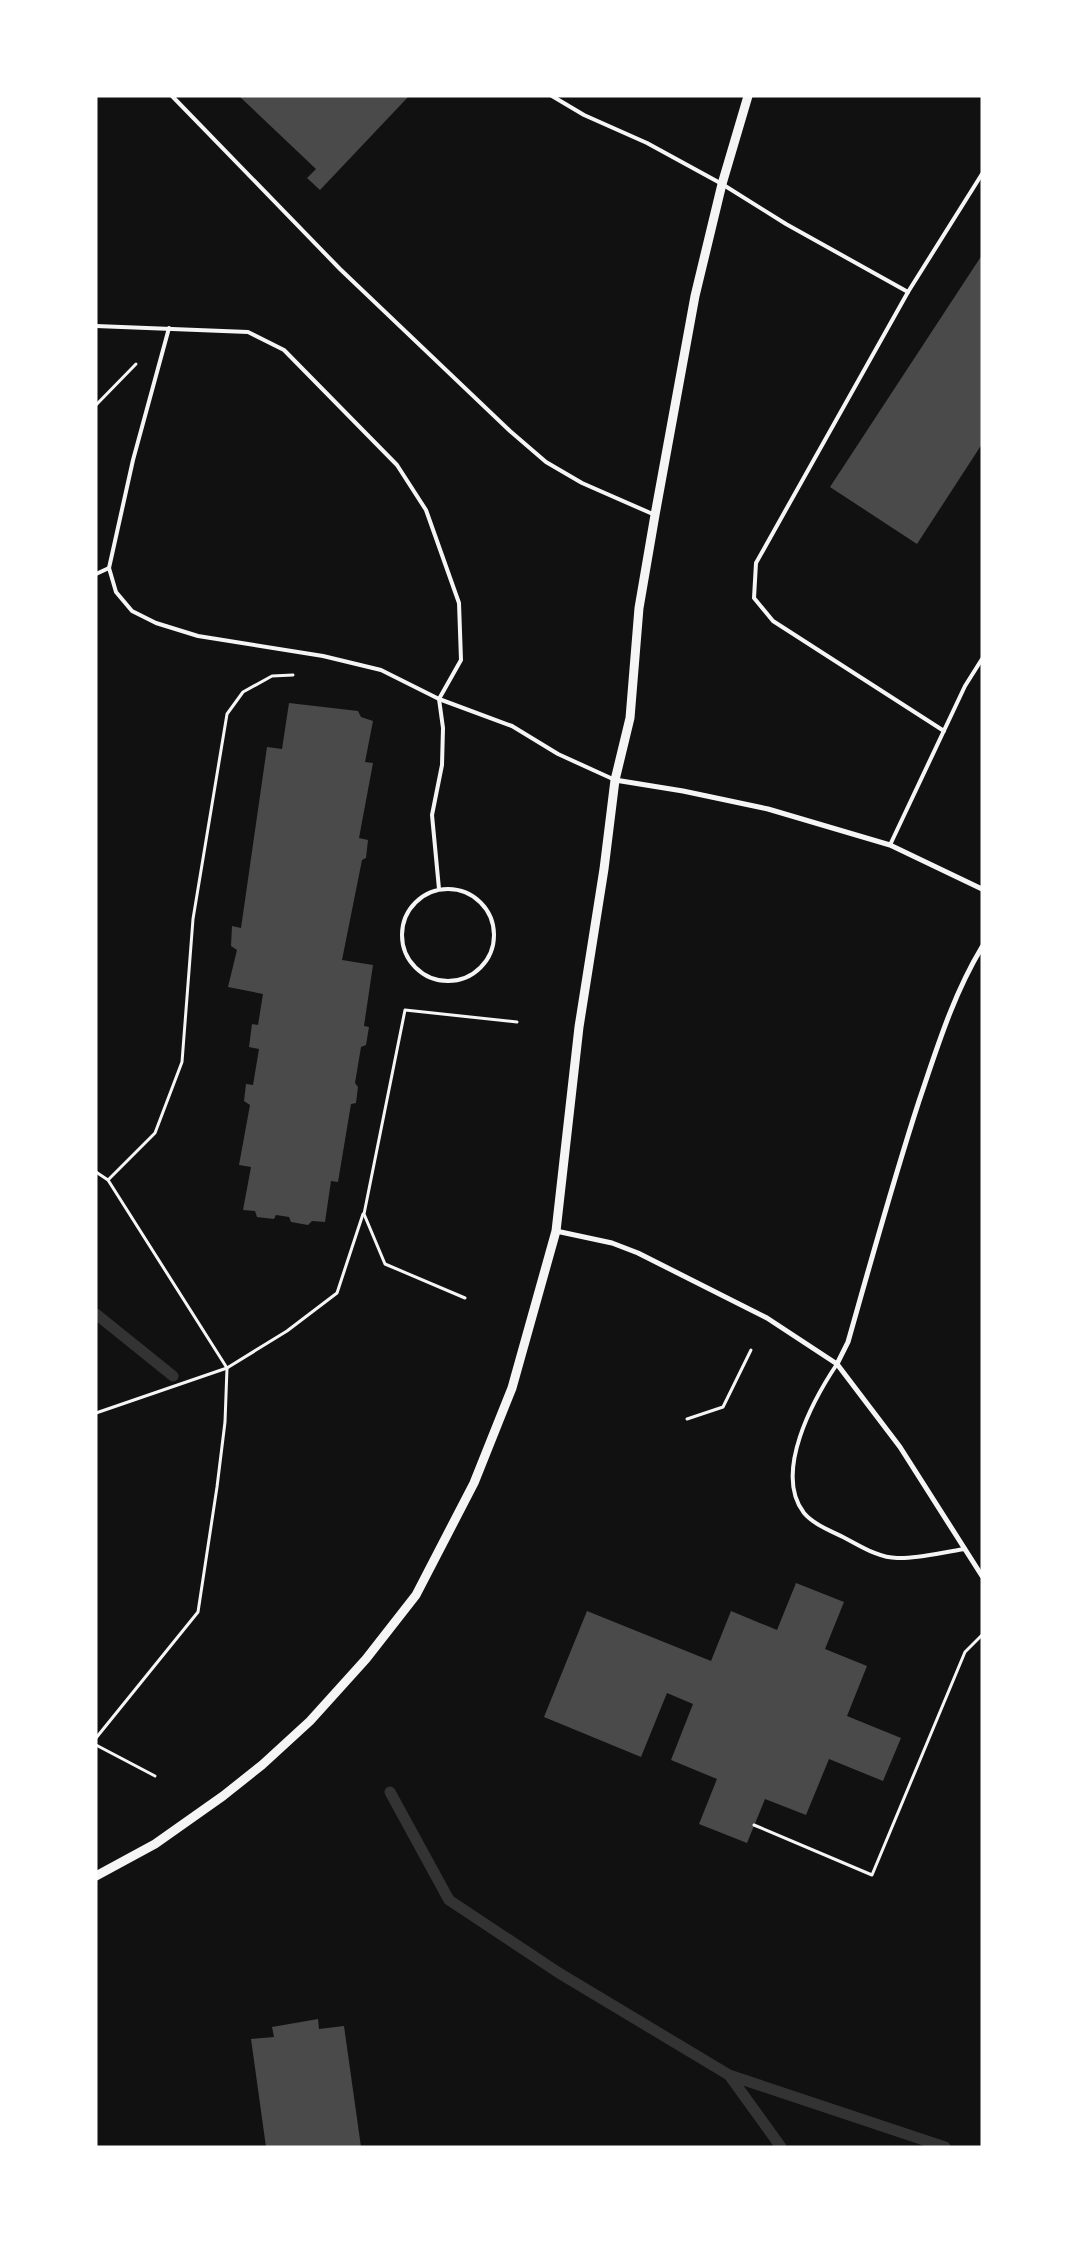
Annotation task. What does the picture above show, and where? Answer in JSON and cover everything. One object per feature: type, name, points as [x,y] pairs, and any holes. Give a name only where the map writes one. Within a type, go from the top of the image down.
[{"type":"street","points":[[96,1876],[155,1844],[223,1796],[262,1765],[310,1722],[366,1660],[416,1595],[474,1483],[512,1388],[556,1231],[579,1027],[604,869],[615,780],[630,718],[639,608],[695,296],[722,184],[748,96]]},
{"type":"street","points":[[615,780],[683,791],[768,809],[890,845],[982,889]]},
{"type":"street","points":[[837,1364],[848,1342],[905,1144],[935,1053],[962,984],[982,947]]},
{"type":"street","points":[[556,1231],[612,1243],[638,1253],[767,1318],[837,1364],[900,1447],[982,1576]]},
{"type":"lane","points":[[172,96],[340,270],[510,431],[554,466],[582,482],[655,515]]},
{"type":"lane","points":[[552,96],[584,115],[647,143],[722,184],[786,224],[908,292]]},
{"type":"lane","points":[[944,731],[773,621],[754,598],[756,563],[908,292],[982,174]]},
{"type":"lane","points":[[96,326],[248,332],[284,350],[397,465],[426,510],[460,603],[461,660],[439,699],[443,728],[442,764],[432,815],[439,889]]},
{"type":"lane","points":[[169,328],[133,460],[109,568],[116,592],[132,611],[156,623],[198,636],[323,656],[382,670],[439,699],[512,726],[558,754],[615,780]]},
{"type":"lane","points":[[96,574],[109,568]]},
{"type":"lane","points":[[890,845],[966,686],[982,659]]},
{"type":"lane","points":[[439,889],[459,889],[476,898],[489,912],[495,931],[492,950],[482,967],[467,978],[447,982],[428,978],[413,966],[403,949],[402,929],[408,910],[421,896],[439,889]]},
{"type":"lane","points":[[837,1364],[817,1394],[793,1466],[794,1493],[805,1514],[825,1528],[876,1553],[896,1558],[965,1549]]},
{"type":"path","points":[[96,405],[169,328]]},
{"type":"path","points":[[108,1180],[155,1134],[182,1062],[193,919],[227,714],[243,692],[272,676],[301,675]]},
{"type":"path","points":[[96,1413],[227,1368],[287,1331],[337,1293],[364,1214],[405,1010],[517,1022]]},
{"type":"path","points":[[96,1172],[108,1180],[227,1368],[225,1422],[198,1612],[96,1738]]},
{"type":"path","points":[[364,1214],[385,1264],[465,1298]]},
{"type":"path","points":[[686,1419],[723,1407],[751,1350]]},
{"type":"path","points":[[754,1825],[872,1875],[966,1652],[982,1635]]},
{"type":"path","points":[[96,1745],[155,1776]]},
{"type":"building","points":[[239,96],[409,96],[320,190],[307,178],[316,169]]},
{"type":"building","points":[[982,255],[982,444],[917,544],[830,487]]},
{"type":"building","points":[[289,703],[358,711],[361,717],[373,721],[365,762],[373,763],[359,838],[368,840],[366,858],[362,860],[342,960],[373,965],[364,1026],[369,1027],[366,1045],[361,1047],[355,1083],[358,1087],[356,1103],[351,1104],[338,1182],[331,1181],[325,1222],[312,1221],[308,1225],[291,1222],[289,1217],[276,1215],[274,1219],[257,1217],[255,1211],[243,1210],[251,1167],[239,1165],[250,1105],[244,1101],[246,1084],[253,1085],[259,1049],[249,1047],[252,1024],[258,1025],[263,994],[228,987],[237,950],[231,946],[232,926],[241,928],[267,747],[282,749]]},
{"type":"building","points":[[796,1583],[844,1602],[825,1649],[867,1666],[847,1716],[901,1738],[883,1781],[829,1759],[806,1815],[765,1799],[747,1843],[699,1824],[717,1779],[671,1760],[693,1704],[667,1693],[641,1757],[544,1717],[587,1611],[711,1661],[731,1611],[777,1630]]},
{"type":"building","points":[[318,2019],[319,2029],[344,2026],[361,2147],[266,2147],[251,2039],[274,2037],[272,2027]]},
{"type":"waterway","points":[[96,1314],[173,1376]]},
{"type":"waterway","points":[[390,1792],[449,1900],[559,1973],[729,2075],[781,2147]]},
{"type":"waterway","points":[[729,2075],[945,2147]]}]
